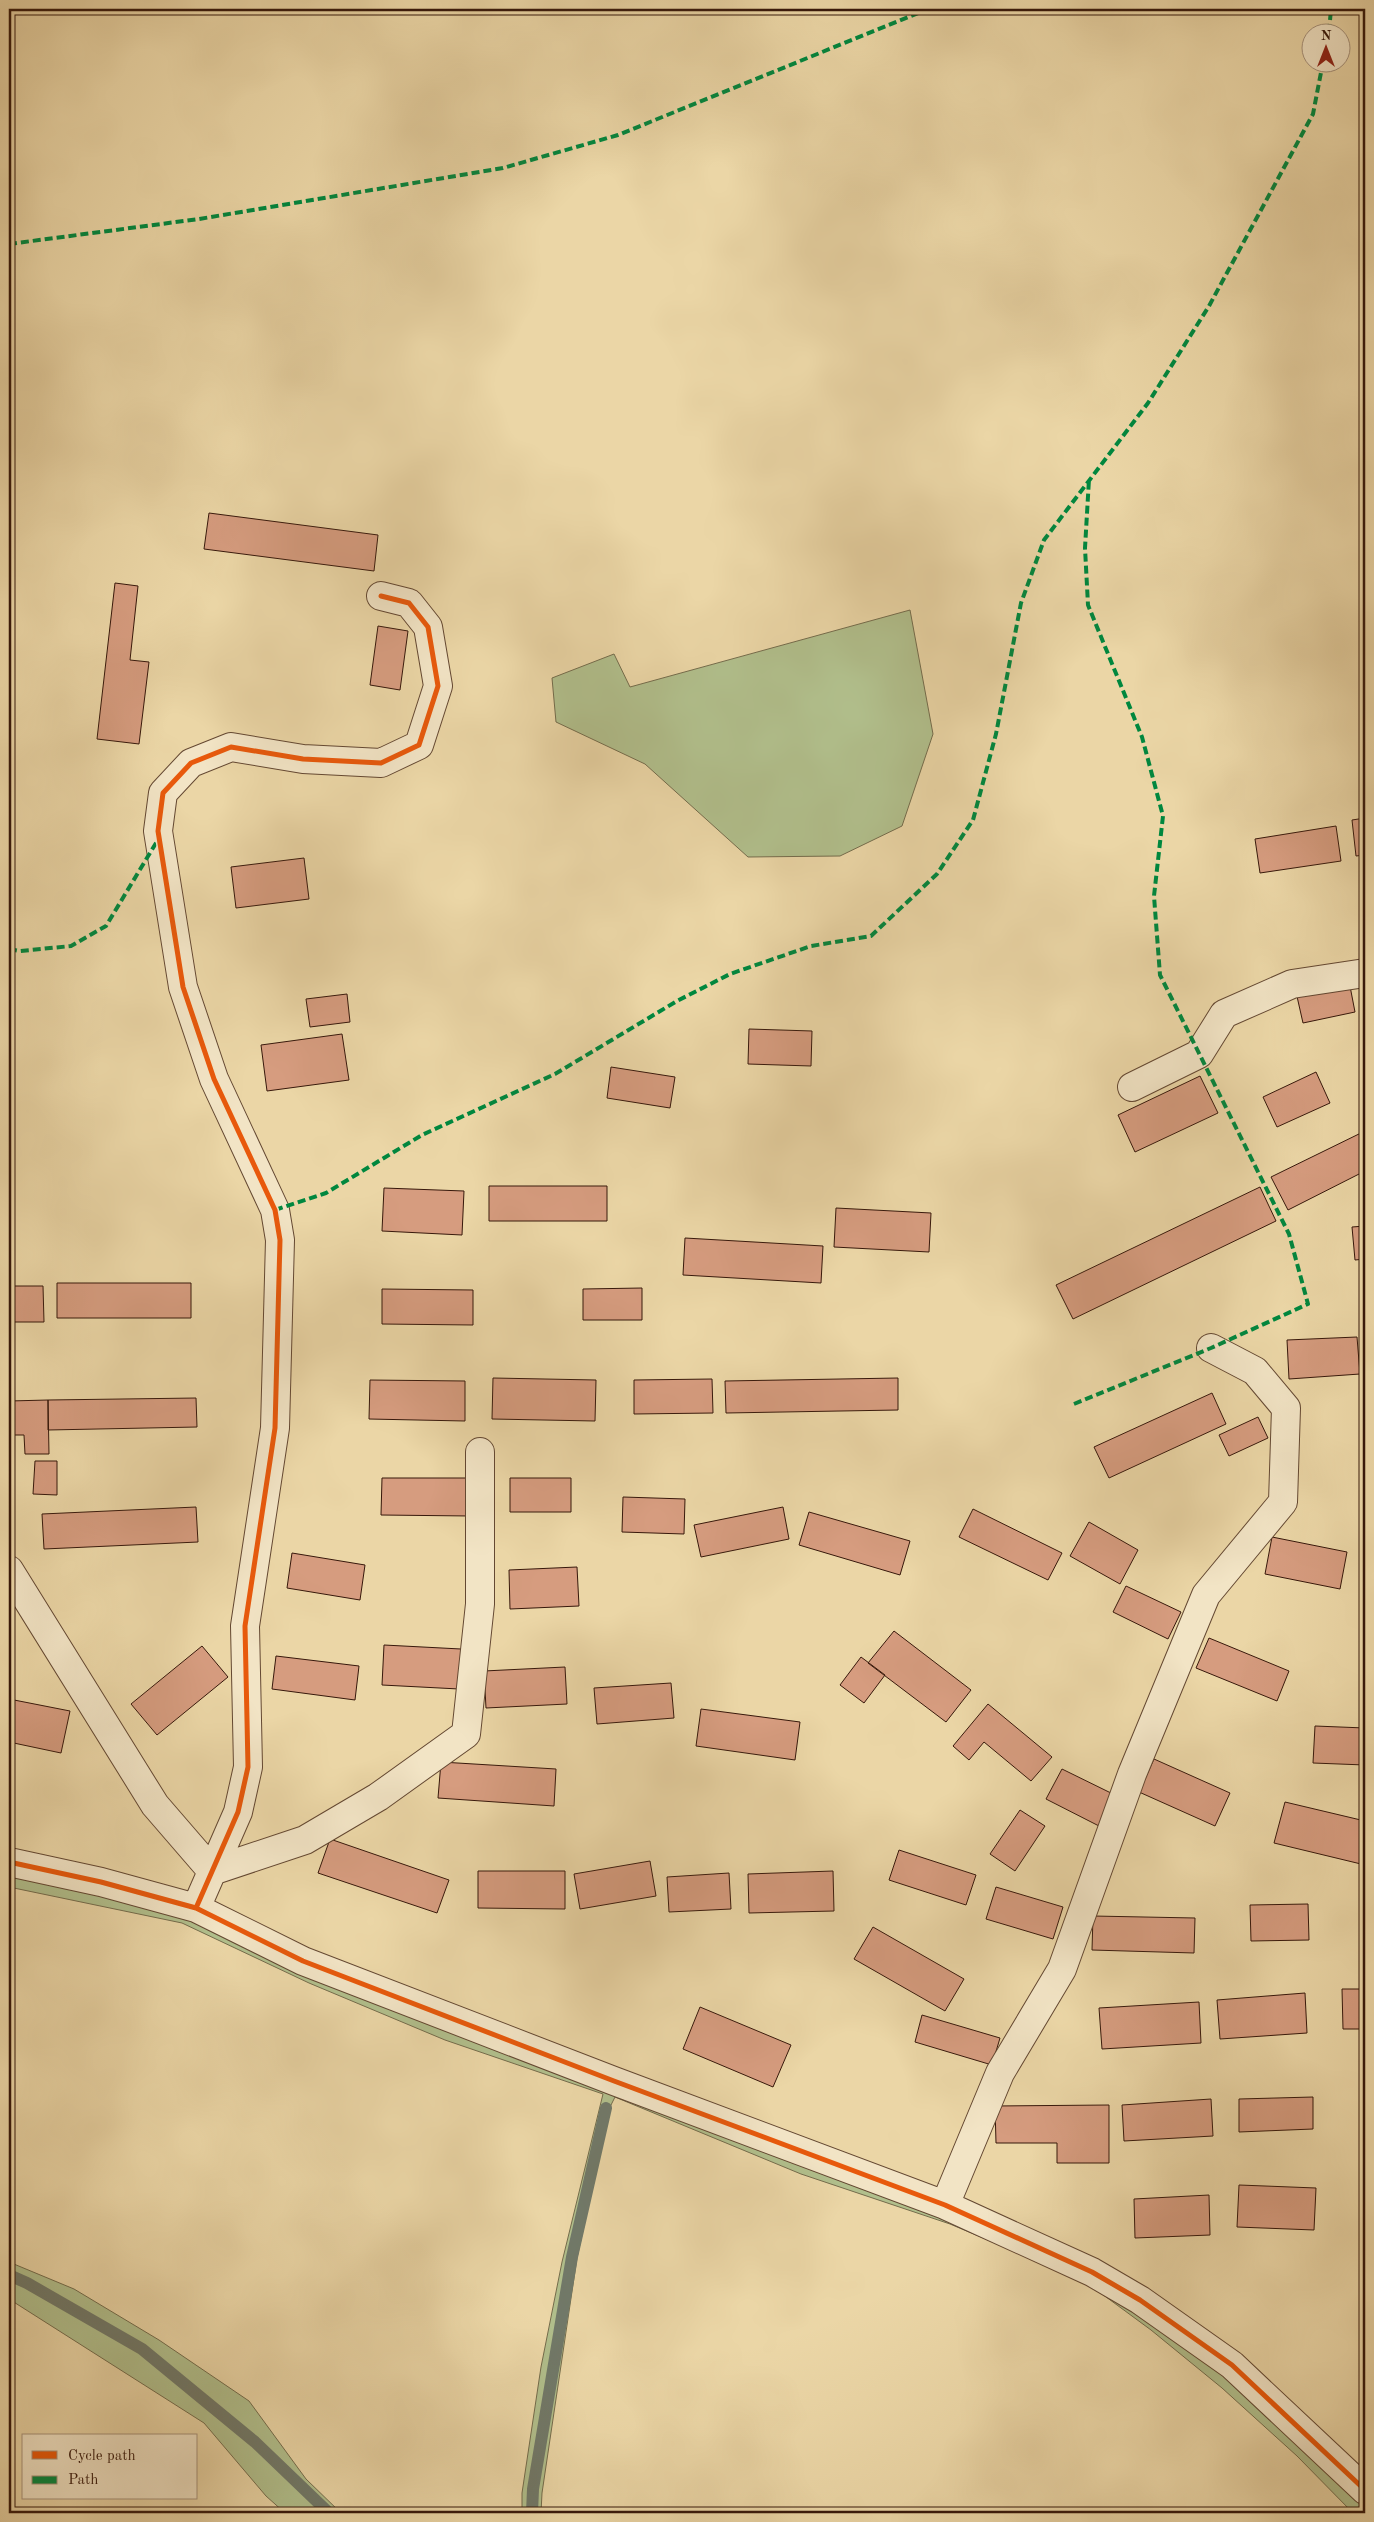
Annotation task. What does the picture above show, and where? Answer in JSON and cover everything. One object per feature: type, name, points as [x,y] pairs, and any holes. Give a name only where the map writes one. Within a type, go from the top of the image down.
[{"type":"street","points":[[196,1908],[238,1812],[248,1767],[245,1626],[275,1428],[280,1240],[275,1210],[214,1079],[184,987],[158,831],[163,793],[191,762],[231,747],[303,759],[381,762],[418,745],[438,686],[428,627],[409,603],[381,596]]},
{"type":"street","points":[[1132,1088],[1199,1054],[1224,1014],[1292,984],[1365,974]]},
{"type":"street","points":[[945,2204],[1000,2073],[1062,1969],[1132,1774],[1206,1596],[1283,1502],[1286,1408],[1255,1371],[1211,1348]]},
{"type":"street","points":[[212,1871],[305,1840],[378,1797],[466,1734],[480,1604],[480,1452]]},
{"type":"street","points":[[9,1570],[155,1805],[212,1871]]},
{"type":"street","points":[[9,1862],[101,1882],[196,1908],[312,1965],[614,2081],[945,2204],[1092,2272],[1140,2300],[1232,2365],[1365,2490]]},
{"type":"green space","points":[[910,610],[933,734],[902,826],[840,856],[748,857],[645,764],[556,722],[552,678],[614,654],[630,687]]},
{"type":"green space","points":[[9,1875],[195,1915],[941,2212],[1089,2278],[1227,2376],[1351,2489],[1365,2505],[1365,2513],[1353,2513],[1297,2456],[1222,2388],[1151,2330],[1083,2280],[950,2224],[801,2174],[615,2097],[610,2107],[577,2258],[542,2493],[541,2513],[522,2513],[522,2493],[541,2367],[562,2262],[603,2094],[445,2040],[309,1983],[182,1923],[9,1887]]},
{"type":"green space","points":[[9,2262],[74,2289],[159,2340],[249,2401],[306,2479],[341,2513],[285,2513],[266,2496],[204,2423],[9,2299]]},
{"type":"building","points":[[209,513],[378,535],[374,571],[204,549]]},
{"type":"building","points":[[115,583],[138,586],[130,660],[149,662],[139,744],[97,739]]},
{"type":"building","points":[[378,626],[408,631],[400,690],[370,685]]},
{"type":"building","points":[[1365,818],[1365,855],[1356,856],[1352,820]]},
{"type":"building","points":[[1336,826],[1341,861],[1260,873],[1255,839]]},
{"type":"building","points":[[304,858],[309,899],[236,908],[231,867]]},
{"type":"building","points":[[1349,981],[1355,1012],[1303,1023],[1296,992]]},
{"type":"building","points":[[347,994],[350,1022],[310,1027],[306,999]]},
{"type":"building","points":[[749,1029],[812,1031],[811,1066],[748,1064]]},
{"type":"building","points":[[342,1034],[349,1080],[267,1091],[261,1045]]},
{"type":"building","points":[[611,1067],[675,1077],[670,1108],[607,1098]]},
{"type":"building","points":[[1316,1072],[1330,1103],[1277,1127],[1263,1097]]},
{"type":"building","points":[[1200,1076],[1218,1113],[1135,1152],[1118,1115]]},
{"type":"building","points":[[1365,1131],[1365,1171],[1288,1210],[1271,1177]]},
{"type":"building","points":[[489,1186],[607,1186],[607,1221],[489,1221]]},
{"type":"building","points":[[1260,1187],[1276,1221],[1073,1319],[1056,1285]]},
{"type":"building","points":[[384,1188],[464,1191],[462,1235],[382,1231]]},
{"type":"building","points":[[836,1208],[931,1213],[929,1252],[834,1247]]},
{"type":"building","points":[[1365,1226],[1365,1259],[1355,1260],[1352,1227]]},
{"type":"building","points":[[685,1238],[823,1246],[821,1283],[683,1275]]},
{"type":"building","points":[[57,1283],[191,1283],[191,1318],[57,1318]]},
{"type":"building","points":[[9,1286],[43,1286],[44,1322],[9,1322]]},
{"type":"building","points":[[642,1288],[642,1320],[583,1320],[583,1289]]},
{"type":"building","points":[[382,1289],[473,1290],[473,1325],[382,1324]]},
{"type":"building","points":[[1357,1337],[1360,1374],[1289,1379],[1287,1340]]},
{"type":"building","points":[[493,1378],[596,1380],[595,1421],[492,1419]]},
{"type":"building","points":[[898,1378],[898,1410],[726,1413],[725,1381]]},
{"type":"building","points":[[712,1379],[713,1413],[634,1414],[634,1380]]},
{"type":"building","points":[[370,1380],[465,1381],[465,1421],[369,1419]]},
{"type":"building","points":[[1363,1388],[1365,1388],[1365,1424],[1361,1424]]},
{"type":"building","points":[[1212,1393],[1226,1424],[1109,1478],[1094,1447]]},
{"type":"building","points":[[196,1398],[197,1427],[48,1430],[48,1400]]},
{"type":"building","points":[[48,1400],[49,1454],[25,1454],[24,1435],[9,1435],[9,1401]]},
{"type":"building","points":[[1258,1417],[1268,1438],[1229,1456],[1219,1435]]},
{"type":"building","points":[[35,1461],[57,1461],[57,1495],[33,1494]]},
{"type":"building","points":[[382,1478],[470,1478],[470,1516],[381,1515]]},
{"type":"building","points":[[510,1478],[571,1478],[571,1512],[510,1512]]},
{"type":"building","points":[[623,1497],[685,1499],[684,1534],[622,1532]]},
{"type":"building","points":[[196,1507],[198,1542],[44,1549],[42,1514]]},
{"type":"building","points":[[783,1507],[789,1539],[701,1557],[694,1525]]},
{"type":"building","points":[[973,1509],[1062,1553],[1048,1580],[959,1537]]},
{"type":"building","points":[[809,1512],[910,1541],[900,1575],[799,1545]]},
{"type":"building","points":[[1089,1522],[1138,1550],[1120,1584],[1070,1556]]},
{"type":"building","points":[[1272,1537],[1347,1552],[1340,1589],[1265,1574]]},
{"type":"building","points":[[292,1553],[365,1565],[360,1600],[287,1588]]},
{"type":"building","points":[[577,1567],[579,1606],[510,1609],[509,1570]]},
{"type":"building","points":[[1126,1586],[1181,1612],[1168,1639],[1113,1612]]},
{"type":"building","points":[[894,1631],[971,1690],[946,1722],[868,1663]]},
{"type":"building","points":[[1209,1638],[1289,1671],[1277,1701],[1196,1668]]},
{"type":"building","points":[[384,1645],[461,1649],[459,1689],[382,1685]]},
{"type":"building","points":[[202,1646],[228,1677],[157,1735],[131,1704]]},
{"type":"building","points":[[276,1656],[359,1666],[355,1700],[272,1689]]},
{"type":"building","points":[[861,1657],[885,1675],[864,1703],[840,1685]]},
{"type":"building","points":[[565,1667],[567,1704],[486,1708],[484,1671]]},
{"type":"building","points":[[671,1683],[674,1718],[597,1724],[594,1688]]},
{"type":"building","points":[[9,1699],[70,1711],[61,1753],[9,1742]]},
{"type":"building","points":[[988,1704],[1052,1757],[1031,1781],[984,1742],[969,1760],[953,1746]]},
{"type":"building","points":[[701,1709],[800,1722],[795,1760],[696,1746]]},
{"type":"building","points":[[1315,1726],[1365,1728],[1365,1765],[1313,1763]]},
{"type":"building","points":[[1154,1759],[1230,1793],[1215,1826],[1139,1792]]},
{"type":"building","points":[[441,1762],[556,1769],[554,1806],[438,1798]]},
{"type":"building","points":[[1062,1769],[1115,1795],[1099,1826],[1046,1799]]},
{"type":"building","points":[[1285,1802],[1365,1821],[1365,1846],[1361,1864],[1274,1843]]},
{"type":"building","points":[[1020,1810],[1045,1826],[1015,1871],[990,1854]]},
{"type":"building","points":[[330,1839],[449,1880],[437,1913],[318,1873]]},
{"type":"building","points":[[899,1850],[976,1875],[966,1905],[889,1880]]},
{"type":"building","points":[[650,1861],[656,1896],[580,1909],[574,1874]]},
{"type":"building","points":[[478,1871],[565,1871],[565,1909],[478,1908]]},
{"type":"building","points":[[833,1871],[834,1911],[749,1913],[748,1874]]},
{"type":"building","points":[[729,1873],[731,1909],[669,1912],[667,1877]]},
{"type":"building","points":[[996,1887],[1063,1907],[1053,1939],[986,1919]]},
{"type":"building","points":[[1308,1904],[1309,1940],[1251,1941],[1250,1905]]},
{"type":"building","points":[[1093,1916],[1195,1918],[1194,1953],[1092,1950]]},
{"type":"building","points":[[873,1927],[964,1979],[945,2011],[854,1959]]},
{"type":"building","points":[[1342,1989],[1365,1989],[1365,2029],[1343,2029]]},
{"type":"building","points":[[1305,1993],[1307,2033],[1220,2039],[1217,2000]]},
{"type":"building","points":[[1199,2002],[1201,2043],[1102,2049],[1099,2008]]},
{"type":"building","points":[[700,2007],[791,2045],[773,2087],[683,2049]]},
{"type":"building","points":[[922,2015],[1000,2038],[992,2065],[915,2042]]},
{"type":"building","points":[[1313,2097],[1313,2129],[1239,2132],[1239,2099]]},
{"type":"building","points":[[1211,2099],[1213,2136],[1124,2141],[1122,2105]]},
{"type":"building","points":[[1109,2105],[1109,2163],[1057,2163],[1057,2143],[996,2143],[995,2106]]},
{"type":"building","points":[[1239,2185],[1316,2188],[1314,2230],[1237,2227]]},
{"type":"building","points":[[1209,2195],[1210,2235],[1135,2238],[1134,2199]]},
{"type":"building","points":[[1363,2275],[1365,2275],[1365,2313],[1363,2313]]},
{"type":"waterway","points":[[532,2513],[533,2489],[572,2257],[606,2108]]},
{"type":"waterway","points":[[9,2275],[27,2283],[142,2349],[255,2442],[329,2513]]},
{"type":"marked path","points":[[9,244],[199,219],[503,168],[618,135],[928,9]]},
{"type":"marked path","points":[[1330,22],[1331,9]]},
{"type":"marked path","points":[[275,1210],[326,1193],[422,1135],[555,1074],[677,1001],[730,974],[811,946],[871,936],[937,874],[973,820],[996,734],[1021,603],[1044,540],[1148,403],[1209,306],[1313,114],[1321,72]]},
{"type":"marked path","points":[[1074,1404],[1211,1348],[1308,1304],[1289,1234],[1160,975],[1154,896],[1163,816],[1142,737],[1088,605],[1085,548],[1089,479]]},
{"type":"marked path","points":[[9,949],[20,951],[71,946],[106,926],[159,838]]},
{"type":"cycle path","points":[[196,1908],[238,1812],[248,1767],[245,1626],[275,1428],[280,1240],[275,1210],[214,1079],[183,987],[158,831],[163,793],[191,763],[231,747],[303,759],[381,763],[419,745],[438,686],[428,627],[409,603],[381,596]]},
{"type":"cycle path","points":[[9,1862],[101,1882],[196,1908],[303,1961],[614,2081],[945,2205],[1092,2272],[1140,2300],[1232,2365],[1365,2490]]}]
